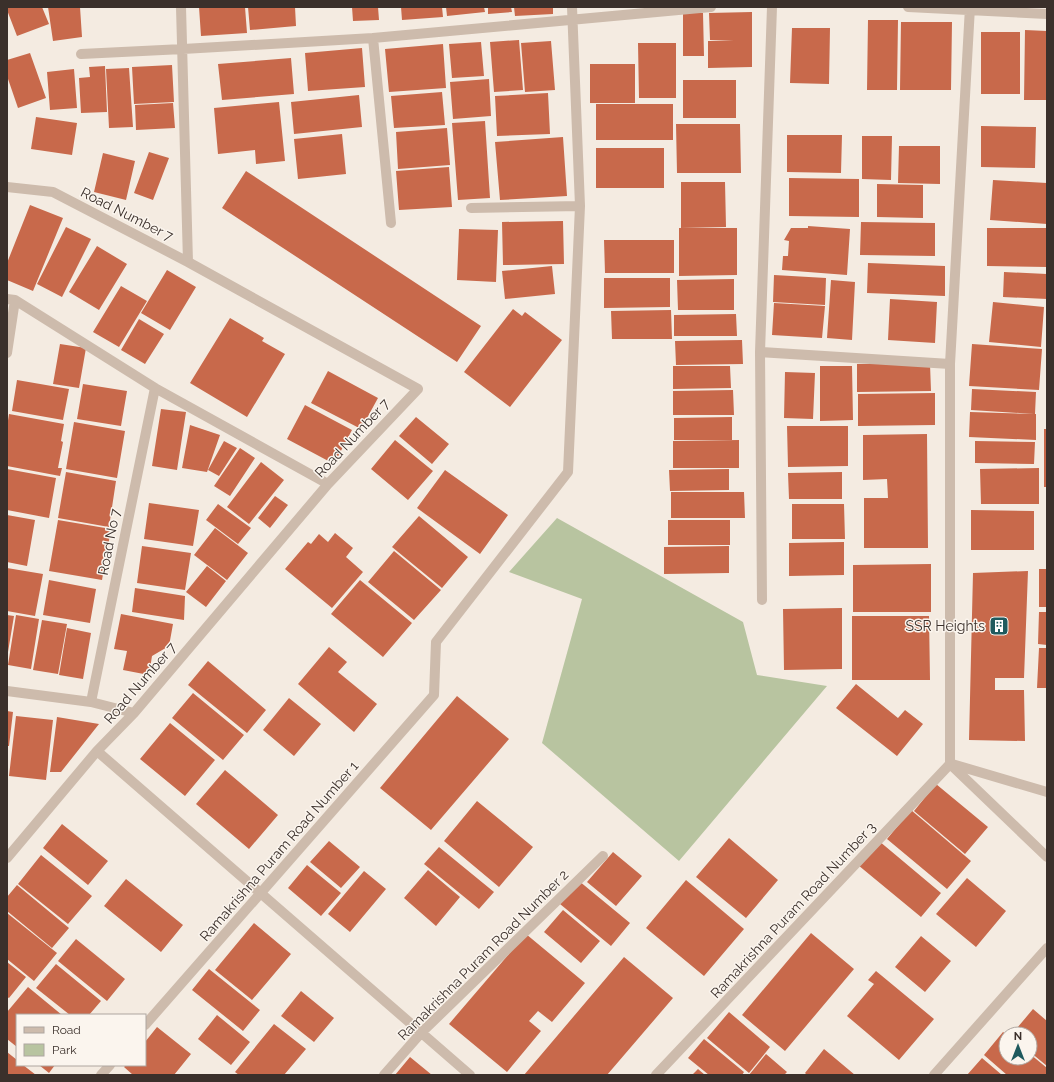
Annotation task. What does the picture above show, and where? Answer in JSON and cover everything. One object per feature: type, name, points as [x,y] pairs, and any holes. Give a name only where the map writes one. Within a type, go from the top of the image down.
[{"type":"street","points":[[181,7],[188,262]]},
{"type":"street","points":[[471,208],[580,206],[572,7]]},
{"type":"street","points":[[80,54],[373,38],[711,7]]},
{"type":"street","points":[[762,600],[760,352],[772,7]]},
{"type":"street","points":[[908,7],[970,8],[1047,14]]},
{"type":"street","points":[[970,8],[950,364],[950,764],[1047,856]]},
{"type":"street","points":[[373,38],[391,223]]},
{"type":"street","name":"Road Number 7","points":[[7,187],[52,192],[188,262],[418,389],[328,484],[134,713],[98,751],[7,858]]},
{"type":"street","name":"Ramakrishna Puram Road Number 1","points":[[146,1024],[434,695],[436,642],[568,472],[580,206]]},
{"type":"street","points":[[7,353],[11,299],[155,388],[328,484]]},
{"type":"street","points":[[760,352],[950,364]]},
{"type":"street","name":"Road No 7","points":[[91,702],[155,388]]},
{"type":"street","points":[[7,691],[91,702],[134,713]]},
{"type":"street","points":[[98,751],[470,1075]]},
{"type":"street","points":[[950,764],[1047,792]]},
{"type":"street","name":"Ramakrishna Puram Road Number 3","points":[[656,1075],[950,764]]},
{"type":"street","name":"Ramakrishna Puram Road Number 2","points":[[384,1075],[421,1033],[603,856]]},
{"type":"street","points":[[934,1075],[1047,948]]},
{"type":"street","points":[[101,1075],[109,1066]]},
{"type":"green space","points":[[557,518],[743,622],[757,675],[827,686],[679,861],[542,743],[582,599],[509,572]]},
{"type":"building","points":[[7,7],[42,7],[49,24],[17,36]]},
{"type":"building","points":[[48,7],[80,7],[82,37],[53,41]]},
{"type":"building","points":[[199,7],[245,7],[247,33],[201,36]]},
{"type":"building","points":[[248,7],[295,7],[296,26],[250,30]]},
{"type":"building","points":[[352,7],[378,7],[379,20],[353,21]]},
{"type":"building","points":[[401,7],[442,7],[443,17],[402,20]]},
{"type":"building","points":[[446,7],[484,7],[485,12],[447,16]]},
{"type":"building","points":[[488,7],[511,7],[512,12],[488,14]]},
{"type":"building","points":[[514,7],[553,7],[553,14],[515,16]]},
{"type":"building","points":[[752,12],[752,67],[708,68],[708,41],[734,41],[710,40],[709,13]]},
{"type":"building","points":[[683,13],[703,13],[704,56],[683,56]]},
{"type":"building","points":[[868,20],[898,20],[897,90],[867,90]]},
{"type":"building","points":[[901,22],[952,22],[951,90],[900,90]]},
{"type":"building","points":[[792,28],[830,28],[829,84],[790,83]]},
{"type":"building","points":[[1025,30],[1047,31],[1047,100],[1024,100]]},
{"type":"building","points":[[981,32],[1020,32],[1020,94],[981,94]]},
{"type":"building","points":[[519,40],[523,90],[494,92],[490,42]]},
{"type":"building","points":[[551,41],[555,90],[525,92],[521,43]]},
{"type":"building","points":[[481,42],[484,76],[452,78],[449,44]]},
{"type":"building","points":[[638,43],[676,43],[676,98],[639,98]]},
{"type":"building","points":[[443,44],[446,88],[389,92],[385,49]]},
{"type":"building","points":[[362,48],[365,87],[308,91],[305,53]]},
{"type":"building","points":[[30,53],[46,98],[18,108],[7,76],[7,60]]},
{"type":"building","points":[[291,58],[294,94],[222,100],[218,64]]},
{"type":"building","points":[[590,64],[635,64],[635,103],[590,103]]},
{"type":"building","points":[[172,65],[174,102],[134,104],[132,67]]},
{"type":"building","points":[[105,66],[107,112],[81,113],[79,78],[90,77],[89,67]]},
{"type":"building","points":[[129,68],[133,127],[109,128],[106,69]]},
{"type":"building","points":[[74,69],[77,108],[50,110],[47,72]]},
{"type":"building","points":[[489,79],[491,116],[453,119],[450,82]]},
{"type":"building","points":[[683,80],[736,80],[736,118],[683,118]]},
{"type":"building","points":[[442,92],[445,125],[394,128],[391,96]]},
{"type":"building","points":[[548,93],[550,134],[497,136],[495,96]]},
{"type":"building","points":[[359,95],[362,127],[294,134],[291,102]]},
{"type":"building","points":[[279,102],[285,161],[256,164],[255,150],[218,154],[214,108]]},
{"type":"building","points":[[173,103],[175,128],[136,130],[135,105]]},
{"type":"building","points":[[596,104],[673,104],[673,140],[596,140]]},
{"type":"building","points":[[36,117],[77,123],[72,155],[31,149]]},
{"type":"building","points":[[485,121],[490,198],[458,200],[452,123]]},
{"type":"building","points":[[676,124],[740,124],[741,173],[677,173]]},
{"type":"building","points":[[981,126],[1036,127],[1035,168],[981,167]]},
{"type":"building","points":[[447,128],[450,165],[398,169],[396,132]]},
{"type":"building","points":[[342,134],[346,174],[298,179],[294,139]]},
{"type":"building","points":[[787,135],[842,135],[841,173],[787,172]]},
{"type":"building","points":[[862,136],[892,136],[891,180],[862,179]]},
{"type":"building","points":[[563,137],[567,196],[500,200],[495,142]]},
{"type":"building","points":[[899,146],[940,146],[940,184],[898,183]]},
{"type":"building","points":[[596,148],[664,148],[664,188],[596,188]]},
{"type":"building","points":[[149,152],[169,158],[153,200],[134,193]]},
{"type":"building","points":[[103,153],[135,161],[126,200],[94,192]]},
{"type":"building","points":[[449,167],[452,207],[399,210],[396,171]]},
{"type":"building","points":[[246,171],[481,326],[457,362],[222,208]]},
{"type":"building","points":[[789,178],[859,179],[859,217],[789,216]]},
{"type":"building","points":[[993,180],[1047,183],[1047,224],[990,220]]},
{"type":"building","points":[[681,182],[725,182],[726,227],[681,228]]},
{"type":"building","points":[[877,184],[923,185],[923,218],[877,217]]},
{"type":"building","points":[[30,205],[63,218],[33,291],[7,280],[7,263]]},
{"type":"building","points":[[563,221],[564,264],[503,265],[502,222]]},
{"type":"building","points":[[861,222],[935,223],[935,256],[860,255]]},
{"type":"building","points":[[808,226],[850,229],[847,275],[782,270],[783,256],[788,256],[789,241],[784,240],[791,228],[808,228]]},
{"type":"building","points":[[66,227],[91,239],[62,297],[37,284]]},
{"type":"building","points":[[679,228],[737,228],[737,275],[679,276]]},
{"type":"building","points":[[987,228],[1047,228],[1047,267],[987,266]]},
{"type":"building","points":[[459,229],[498,230],[496,282],[457,280]]},
{"type":"building","points":[[604,240],[674,240],[674,273],[605,273]]},
{"type":"building","points":[[97,246],[127,264],[99,310],[69,292]]},
{"type":"building","points":[[868,263],[945,266],[945,296],[867,293]]},
{"type":"building","points":[[552,266],[555,294],[505,299],[502,271]]},
{"type":"building","points":[[167,270],[196,287],[170,330],[141,313]]},
{"type":"building","points":[[1004,272],[1047,274],[1047,299],[1003,297]]},
{"type":"building","points":[[774,275],[826,278],[825,305],[773,302]]},
{"type":"building","points":[[604,278],[670,278],[670,307],[604,308]]},
{"type":"building","points":[[734,279],[734,310],[678,310],[677,280]]},
{"type":"building","points":[[831,280],[855,282],[852,340],[827,338]]},
{"type":"building","points":[[121,286],[147,301],[119,347],[93,332]]},
{"type":"building","points":[[890,299],[937,302],[935,343],[888,340]]},
{"type":"building","points":[[993,302],[1044,307],[1041,347],[989,342]]},
{"type":"building","points":[[774,303],[825,306],[822,338],[772,335]]},
{"type":"building","points":[[513,309],[522,316],[525,312],[562,340],[510,407],[464,372]]},
{"type":"building","points":[[671,310],[672,339],[612,339],[611,311]]},
{"type":"building","points":[[736,314],[737,336],[674,336],[674,315]]},
{"type":"building","points":[[230,318],[264,338],[262,341],[285,354],[247,417],[190,383]]},
{"type":"building","points":[[139,319],[164,334],[145,364],[121,350]]},
{"type":"building","points":[[742,340],[743,364],[676,365],[675,341]]},
{"type":"building","points":[[60,344],[86,348],[79,388],[53,384]]},
{"type":"building","points":[[972,344],[1042,349],[1039,390],[969,386]]},
{"type":"building","points":[[857,364],[930,364],[931,391],[857,392]]},
{"type":"building","points":[[673,366],[730,366],[731,388],[673,389]]},
{"type":"building","points":[[820,366],[852,366],[853,420],[820,421]]},
{"type":"building","points":[[328,371],[378,398],[361,429],[311,403]]},
{"type":"building","points":[[785,372],[815,373],[813,419],[784,418]]},
{"type":"building","points":[[17,380],[69,389],[63,420],[12,411]]},
{"type":"building","points":[[83,384],[127,391],[121,426],[77,419]]},
{"type":"building","points":[[972,389],[1036,392],[1035,414],[971,410]]},
{"type":"building","points":[[733,390],[734,415],[673,415],[673,391]]},
{"type":"building","points":[[935,393],[935,425],[858,426],[858,394]]},
{"type":"building","points":[[305,405],[352,430],[334,464],[287,439]]},
{"type":"building","points":[[161,409],[186,412],[177,470],[152,466]]},
{"type":"building","points":[[970,412],[1036,414],[1036,440],[969,437]]},
{"type":"building","points":[[9,414],[64,424],[61,441],[63,442],[58,468],[62,468],[60,476],[7,466],[7,427]]},
{"type":"building","points":[[416,417],[449,444],[432,464],[399,436]]},
{"type":"building","points":[[732,417],[732,440],[674,440],[674,418]]},
{"type":"building","points":[[74,422],[125,431],[117,478],[66,469]]},
{"type":"building","points":[[190,425],[220,435],[207,472],[182,468]]},
{"type":"building","points":[[787,426],[848,426],[848,466],[788,467]]},
{"type":"building","points":[[1044,429],[1047,429],[1047,487],[1044,487]]},
{"type":"building","points":[[927,434],[928,548],[864,548],[864,498],[888,498],[887,479],[863,480],[863,435]]},
{"type":"building","points":[[395,440],[433,471],[408,500],[371,469]]},
{"type":"building","points":[[739,440],[739,468],[673,468],[673,441]]},
{"type":"building","points":[[224,441],[237,448],[219,476],[208,470]]},
{"type":"building","points":[[975,441],[1035,442],[1034,464],[975,463]]},
{"type":"building","points":[[240,448],[255,458],[230,496],[214,486]]},
{"type":"building","points":[[261,462],[284,480],[249,524],[227,507]]},
{"type":"building","points":[[1039,468],[1039,504],[981,504],[980,469]]},
{"type":"building","points":[[7,469],[56,478],[49,518],[7,510]]},
{"type":"building","points":[[729,469],[729,490],[670,491],[669,470]]},
{"type":"building","points":[[445,470],[508,515],[480,554],[417,508]]},
{"type":"building","points":[[66,472],[116,481],[109,527],[58,518]]},
{"type":"building","points":[[842,472],[842,499],[789,499],[788,473]]},
{"type":"building","points":[[671,492],[744,492],[745,518],[671,518]]},
{"type":"building","points":[[275,496],[288,505],[270,528],[258,518]]},
{"type":"building","points":[[149,503],[199,510],[193,546],[144,539]]},
{"type":"building","points":[[218,504],[251,528],[238,544],[206,520]]},
{"type":"building","points":[[792,504],[844,504],[845,539],[792,539]]},
{"type":"building","points":[[971,510],[1034,511],[1034,550],[971,550]]},
{"type":"building","points":[[7,515],[35,520],[27,566],[7,562]]},
{"type":"building","points":[[419,516],[468,557],[442,588],[392,547]]},
{"type":"building","points":[[58,520],[111,529],[102,580],[49,571]]},
{"type":"building","points":[[668,520],[730,520],[730,545],[668,545]]},
{"type":"building","points":[[215,528],[248,553],[227,580],[194,555]]},
{"type":"building","points":[[335,533],[353,548],[346,557],[363,572],[332,608],[285,569],[308,542],[311,544],[319,534],[328,542]]},
{"type":"building","points":[[844,542],[844,575],[789,576],[789,543]]},
{"type":"building","points":[[142,546],[191,553],[185,590],[137,583]]},
{"type":"building","points":[[729,546],[729,573],[664,574],[664,547]]},
{"type":"building","points":[[394,551],[441,590],[414,620],[368,582]]},
{"type":"building","points":[[931,564],[931,612],[853,612],[853,565]]},
{"type":"building","points":[[207,566],[226,581],[206,607],[186,592]]},
{"type":"building","points":[[7,568],[43,574],[35,616],[7,611]]},
{"type":"building","points":[[1039,569],[1047,569],[1047,607],[1039,607]]},
{"type":"building","name":"SSR Heights","points":[[1028,571],[1024,678],[995,678],[995,690],[1024,690],[1025,741],[969,740],[973,573]]},
{"type":"building","points":[[49,580],[96,589],[90,623],[43,615]]},
{"type":"building","points":[[360,580],[412,623],[383,657],[331,614]]},
{"type":"building","points":[[135,588],[185,596],[184,620],[132,612]]},
{"type":"building","points":[[842,608],[842,669],[784,670],[783,609]]},
{"type":"building","points":[[1039,612],[1047,612],[1047,645],[1038,644]]},
{"type":"building","points":[[121,614],[173,624],[169,646],[152,656],[149,675],[123,670],[127,651],[114,649]]},
{"type":"building","points":[[7,615],[14,616],[8,652],[7,652]]},
{"type":"building","points":[[16,615],[39,619],[31,669],[8,665]]},
{"type":"building","points":[[852,616],[929,616],[930,680],[852,680]]},
{"type":"building","points":[[42,620],[67,624],[58,674],[33,670]]},
{"type":"building","points":[[67,628],[91,633],[83,679],[59,675]]},
{"type":"building","points":[[329,647],[347,662],[338,672],[377,704],[354,732],[298,684]]},
{"type":"building","points":[[1039,648],[1047,648],[1047,688],[1037,688]]},
{"type":"building","points":[[208,661],[266,710],[247,733],[188,685]]},
{"type":"building","points":[[856,684],[898,718],[905,710],[923,724],[897,756],[836,708]]},
{"type":"building","points":[[193,693],[244,735],[223,760],[172,718]]},
{"type":"building","points":[[457,696],[509,739],[431,830],[380,788]]},
{"type":"building","points":[[289,698],[321,724],[294,756],[263,730]]},
{"type":"building","points":[[7,711],[13,712],[9,746],[7,746]]},
{"type":"building","points":[[16,716],[53,720],[46,780],[9,776]]},
{"type":"building","points":[[57,717],[99,724],[61,772],[50,772]]},
{"type":"building","points":[[170,723],[215,760],[185,796],[140,759]]},
{"type":"building","points":[[225,770],[278,815],[249,849],[196,804]]},
{"type":"building","points":[[936,784],[988,827],[965,854],[914,811]]},
{"type":"building","points":[[477,801],[533,847],[499,887],[444,841]]},
{"type":"building","points":[[911,810],[971,861],[947,889],[887,839]]},
{"type":"building","points":[[62,824],[108,861],[88,885],[43,848]]},
{"type":"building","points":[[729,838],[778,880],[746,918],[696,877]]},
{"type":"building","points":[[329,841],[360,867],[341,888],[310,862]]},
{"type":"building","points":[[879,841],[941,893],[921,917],[858,865]]},
{"type":"building","points":[[439,847],[494,892],[479,909],[424,864]]},
{"type":"building","points":[[613,852],[642,876],[616,906],[587,882]]},
{"type":"building","points":[[41,855],[92,896],[68,924],[18,884]]},
{"type":"building","points":[[307,865],[341,893],[321,916],[288,888]]},
{"type":"building","points":[[428,870],[460,897],[436,926],[404,898]]},
{"type":"building","points":[[364,871],[386,889],[350,932],[328,914]]},
{"type":"building","points":[[967,878],[1006,911],[976,947],[936,914]]},
{"type":"building","points":[[126,879],[183,925],[161,952],[104,906]]},
{"type":"building","points":[[686,880],[744,929],[704,976],[646,928]]},
{"type":"building","points":[[579,881],[630,923],[611,946],[560,904]]},
{"type":"building","points":[[17,885],[69,928],[52,948],[7,911],[7,897]]},
{"type":"building","points":[[563,910],[600,941],[581,963],[544,932]]},
{"type":"building","points":[[7,913],[57,953],[34,981],[7,959]]},
{"type":"building","points":[[254,923],[291,954],[252,1000],[215,970]]},
{"type":"building","points":[[811,933],[854,969],[785,1051],[742,1015]]},
{"type":"building","points":[[526,934],[585,983],[552,1022],[538,1011],[529,1021],[541,1031],[507,1072],[449,1024]]},
{"type":"building","points":[[921,936],[951,961],[925,992],[895,967]]},
{"type":"building","points":[[76,939],[125,979],[107,1001],[58,961]]},
{"type":"building","points":[[624,957],[673,998],[607,1075],[524,1075]]},
{"type":"building","points":[[7,962],[26,977],[9,998],[7,997]]},
{"type":"building","points":[[56,964],[101,1001],[90,1014],[69,1014],[36,988]]},
{"type":"building","points":[[209,969],[260,1010],[243,1031],[192,990]]},
{"type":"building","points":[[876,971],[934,1019],[899,1060],[847,1016],[874,984],[868,980]]},
{"type":"building","points":[[28,987],[61,1014],[16,1014],[16,1046],[7,1039],[7,1012]]},
{"type":"building","points":[[301,991],[334,1018],[314,1042],[281,1016]]},
{"type":"building","points":[[1033,1009],[1047,1021],[1047,1066],[1038,1059],[1038,1026],[1019,1026]]},
{"type":"building","points":[[729,1012],[770,1047],[749,1073],[707,1038]]},
{"type":"building","points":[[217,1015],[250,1042],[231,1065],[198,1039]]},
{"type":"building","points":[[274,1024],[306,1049],[284,1075],[239,1075],[235,1072]]},
{"type":"building","points":[[157,1027],[191,1054],[174,1075],[133,1075],[124,1067],[146,1066],[146,1041]]},
{"type":"building","points":[[998,1038],[998,1066],[1038,1066],[1038,1061],[1047,1068],[1047,1075],[1007,1075],[984,1055]]},
{"type":"building","points":[[704,1039],[744,1072],[742,1075],[709,1075],[688,1058]]},
{"type":"building","points":[[824,1049],[855,1075],[807,1075],[805,1073]]},
{"type":"building","points":[[7,1052],[16,1059],[16,1066],[24,1066],[36,1075],[7,1075]]},
{"type":"building","points":[[766,1054],[787,1072],[784,1075],[749,1075]]},
{"type":"building","points":[[410,1057],[432,1075],[395,1075]]},
{"type":"building","points":[[982,1058],[1002,1075],[967,1075]]},
{"type":"building","points":[[40,1066],[54,1066],[49,1073]]},
{"type":"building","points":[[698,1069],[705,1075],[692,1075]]},
{"type":"place","name":"SSR Heights","points":[[999,626]]}]
